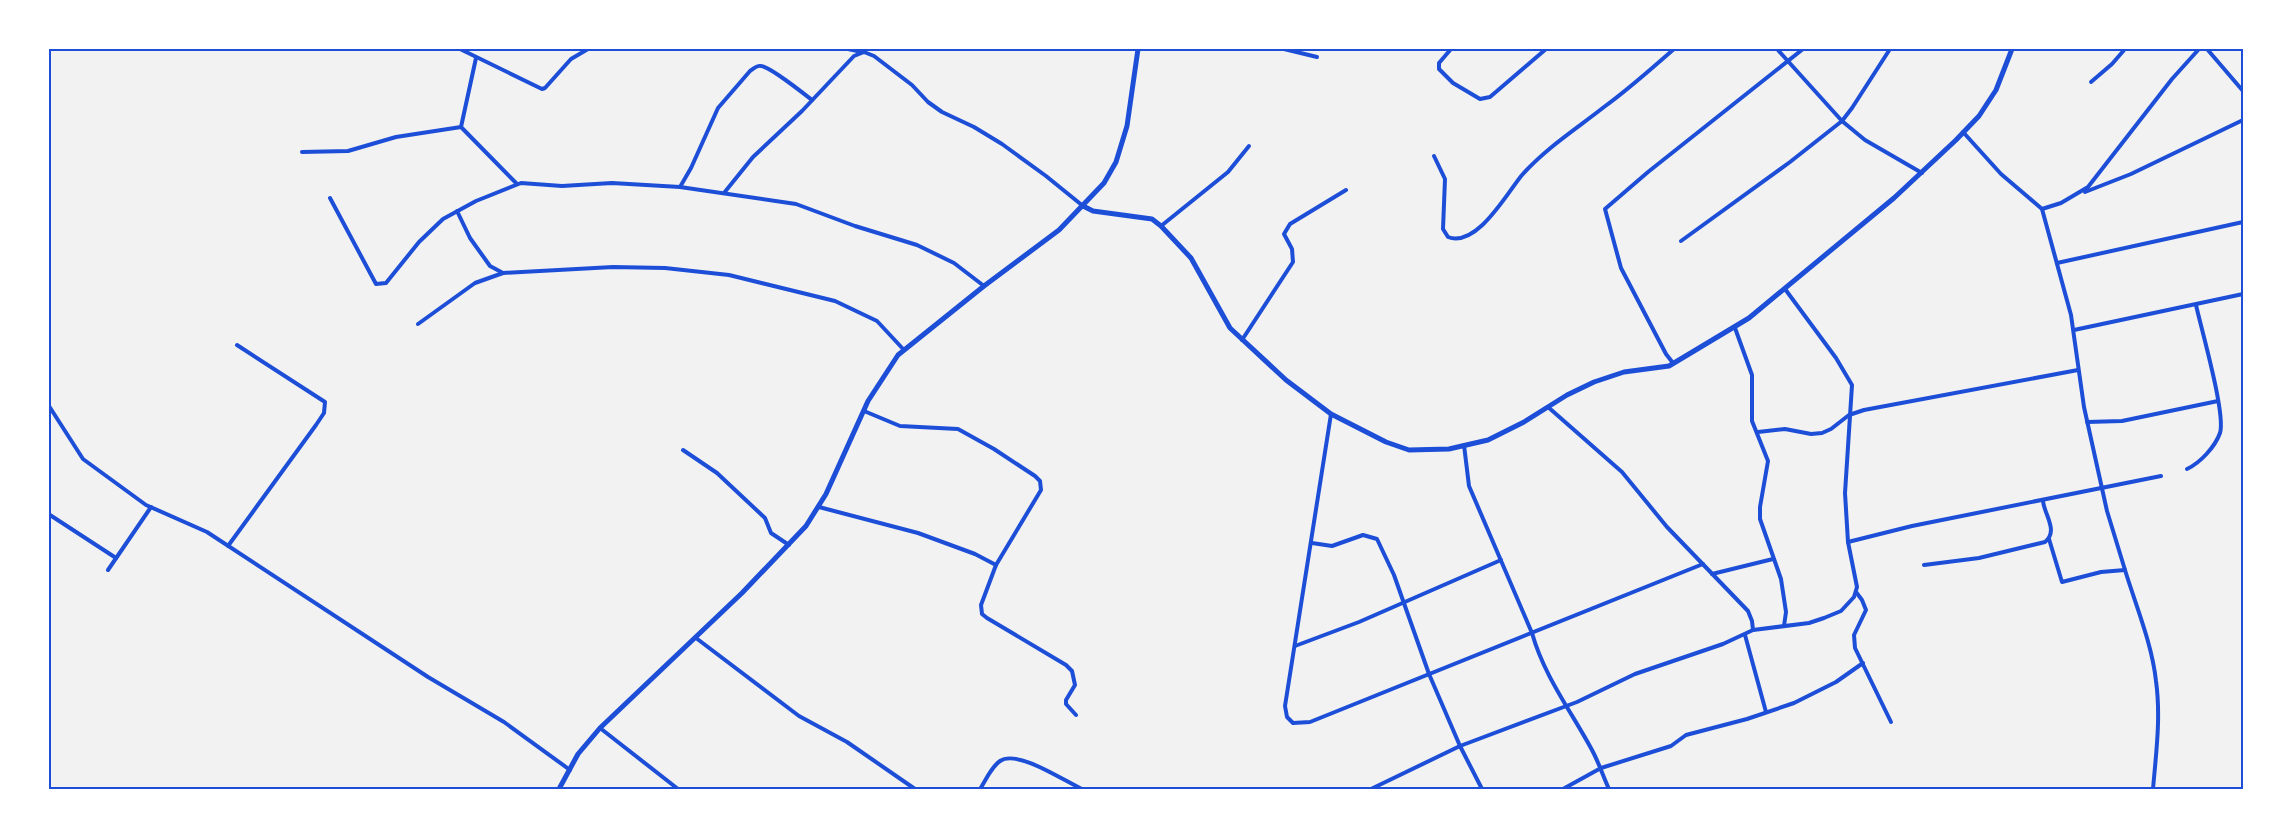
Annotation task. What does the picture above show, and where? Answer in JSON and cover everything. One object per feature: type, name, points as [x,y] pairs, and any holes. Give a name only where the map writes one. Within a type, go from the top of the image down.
[{"type":"street","points":[[460,49],[542,89],[571,59],[588,49]]},
{"type":"street","points":[[470,54],[475,49]]},
{"type":"street","points":[[848,49],[874,56],[942,112],[974,127],[1002,144],[1083,206],[1093,211],[1152,219],[1191,258],[1230,328],[1286,380],[1331,414],[1377,438],[1409,450],[1449,449],[1488,440],[1594,382],[1624,372],[1669,366],[1735,328],[1785,289],[1922,173],[1979,116],[1996,90],[2012,49]]},
{"type":"street","points":[[559,789],[578,754],[600,728],[696,638],[789,545],[819,507],[864,411],[887,370],[904,350],[984,286],[1059,230],[1104,183],[1116,162],[1127,126],[1138,49]]},
{"type":"street","points":[[1284,49],[1317,57]]},
{"type":"street","points":[[1451,49],[1439,63],[1439,69],[1453,83],[1480,100],[1490,96],[1546,49]]},
{"type":"street","points":[[1434,156],[1444,179],[1445,234],[1451,238],[1460,238],[1486,222],[1513,186],[1553,144],[1604,108],[1674,49]]},
{"type":"street","points":[[1777,49],[1842,121],[1865,140],[1922,173]]},
{"type":"street","points":[[1673,363],[1666,354],[1620,268],[1605,209],[1648,172],[1804,49]]},
{"type":"street","points":[[1681,241],[1801,154],[1842,121],[1890,49]]},
{"type":"street","points":[[2091,82],[2112,64],[2125,49]]},
{"type":"street","points":[[2078,194],[2095,180],[2172,79],[2199,49]]},
{"type":"street","points":[[2207,49],[2243,92]]},
{"type":"street","points":[[724,193],[753,157],[854,56],[864,52]]},
{"type":"street","points":[[461,127],[476,58]]},
{"type":"street","points":[[680,187],[691,168],[718,108],[755,67],[761,66],[769,70],[812,100]]},
{"type":"street","points":[[2042,209],[2131,174],[2243,120]]},
{"type":"street","points":[[302,152],[348,151],[396,137],[461,127]]},
{"type":"street","points":[[461,127],[517,184]]},
{"type":"street","points":[[1963,132],[2001,174],[2042,209],[2074,330],[2078,370],[2087,422],[2102,489],[2151,655],[2157,682],[2158,737],[2153,789]]},
{"type":"street","points":[[1161,226],[1228,172],[1249,146]]},
{"type":"street","points":[[330,198],[376,284],[386,283],[419,242],[444,219],[476,201],[517,184],[562,186],[612,183],[680,187],[796,204],[855,226],[917,245],[954,263],[984,286]]},
{"type":"street","points":[[1242,340],[1293,262],[1292,249],[1284,234],[1286,229],[1290,224],[1346,190]]},
{"type":"street","points":[[457,211],[470,238],[490,266],[503,274]]},
{"type":"street","points":[[2057,263],[2243,222]]},
{"type":"street","points":[[418,324],[475,283],[503,274],[613,267],[665,268],[729,275],[835,301],[876,321],[904,350]]},
{"type":"street","points":[[1785,289],[1847,374],[1853,393],[1849,415],[1845,493],[1848,542],[1856,592],[1866,610],[1854,641],[1891,722]]},
{"type":"street","points":[[2074,330],[2243,294]]},
{"type":"street","points":[[2187,469],[2199,462],[2220,432],[2218,401],[2196,304]]},
{"type":"street","points":[[1735,328],[1752,375],[1751,413],[1768,461],[1760,507],[1760,519],[1781,579],[1786,612],[1784,626]]},
{"type":"street","points":[[228,546],[324,413],[325,402],[238,345]]},
{"type":"street","points":[[1758,432],[1785,429],[1811,434],[1822,432],[1831,429],[1849,415],[1864,410],[2078,370]]},
{"type":"street","points":[[2087,422],[2122,421],[2218,401]]},
{"type":"street","points":[[49,406],[83,459],[151,507],[208,532],[420,672],[504,722],[570,770]]},
{"type":"street","points":[[1548,407],[1622,472],[1667,527],[1748,611],[1753,630]]},
{"type":"street","points":[[864,411],[900,426],[958,429],[994,448],[1036,476],[1040,481],[1041,490],[996,565],[981,605],[982,614],[1066,665],[1072,672],[1075,685],[1066,700],[1066,704],[1076,714]]},
{"type":"street","points":[[1331,414],[1286,712],[1290,720],[1299,724],[1310,722],[1703,564]]},
{"type":"street","points":[[1464,445],[1469,486],[1532,633],[1537,653],[1601,768],[1609,789]]},
{"type":"street","points":[[684,450],[712,469],[765,518],[771,533],[789,545]]},
{"type":"street","points":[[1848,542],[1912,526],[2161,476]]},
{"type":"street","points":[[1924,565],[2008,552],[2035,546],[2048,540],[2052,531],[2043,501]]},
{"type":"street","points":[[108,570],[151,507]]},
{"type":"street","points":[[819,507],[925,536],[975,554],[996,565]]},
{"type":"street","points":[[50,515],[116,558]]},
{"type":"street","points":[[1312,543],[1332,546],[1363,535],[1373,536],[1379,543],[1429,674],[1460,746],[1482,789]]},
{"type":"street","points":[[2048,540],[2054,551],[2059,579],[2062,582],[2101,572],[2125,570]]},
{"type":"street","points":[[1712,574],[1773,559]]},
{"type":"street","points":[[1295,646],[1502,560]]},
{"type":"street","points":[[1371,789],[1460,746],[1577,702],[1635,674],[1745,635],[1753,630],[1809,622],[1841,611],[1856,592]]},
{"type":"street","points":[[1745,635],[1766,712]]},
{"type":"street","points":[[696,638],[799,716],[847,742],[915,789]]},
{"type":"street","points":[[1562,789],[1601,768],[1658,752],[1671,746],[1686,735],[1794,703],[1836,682],[1863,663]]},
{"type":"street","points":[[600,728],[678,789]]},
{"type":"street","points":[[980,789],[993,766],[1003,759],[1010,757],[1027,760],[1082,789]]}]
